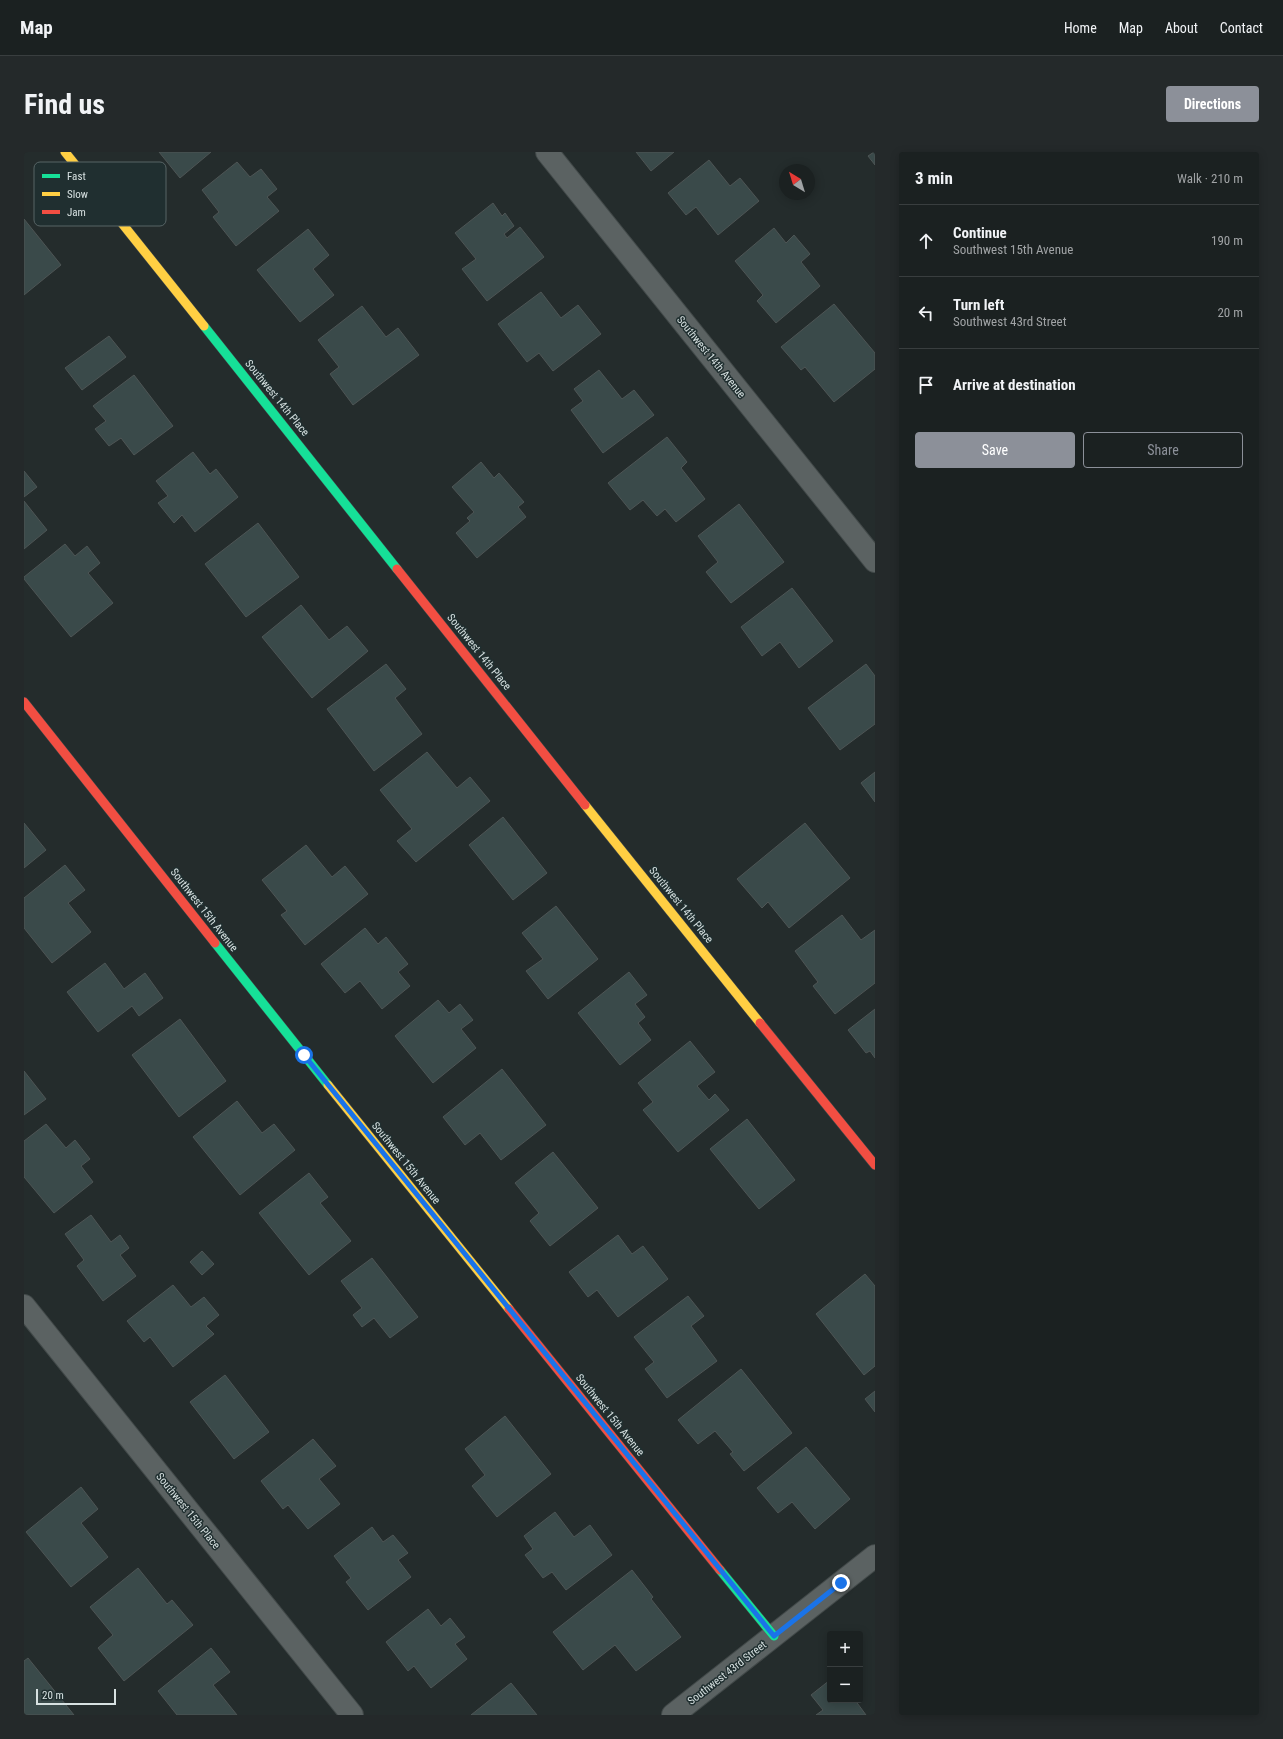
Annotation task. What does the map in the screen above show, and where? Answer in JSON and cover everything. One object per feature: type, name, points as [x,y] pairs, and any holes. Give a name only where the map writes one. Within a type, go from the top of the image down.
[{"type":"street","name":"Southwest 14th Place","points":[[65,152],[73,162]]},
{"type":"street","name":"Southwest 14th Avenue","points":[[547,152],[875,561]]},
{"type":"street","name":"Southwest 14th Place","points":[[124,226],[655,893],[875,1165]]},
{"type":"street","name":"Southwest 15th Avenue","points":[[24,702],[318,1073],[774,1636]]},
{"type":"street","name":"Southwest 15th Place","points":[[24,1306],[352,1715]]},
{"type":"street","name":"Southwest 43rd Street","points":[[673,1715],[875,1556]]},
{"type":"building","points":[[159,152],[211,152],[180,178]]},
{"type":"building","points":[[636,152],[674,152],[651,171]]},
{"type":"building","points":[[875,152],[875,165],[868,156]]},
{"type":"building","points":[[709,160],[730,186],[740,178],[759,201],[718,235],[696,207],[686,215],[668,193]]},
{"type":"building","points":[[237,162],[250,177],[261,169],[277,189],[267,197],[279,211],[236,246],[213,217],[219,212],[202,190]]},
{"type":"building","points":[[493,203],[502,216],[505,213],[514,226],[504,234],[507,238],[520,227],[544,257],[487,301],[462,269],[476,259],[455,233]]},
{"type":"building","points":[[24,219],[61,265],[24,295]]},
{"type":"building","points":[[774,228],[786,243],[794,235],[810,254],[801,262],[820,286],[776,323],[757,301],[763,295],[735,261]]},
{"type":"building","points":[[308,229],[329,255],[313,269],[334,295],[300,322],[257,270]]},
{"type":"building","points":[[541,292],[561,318],[578,305],[601,334],[553,371],[539,353],[527,362],[498,324]]},
{"type":"building","points":[[834,304],[875,353],[875,369],[834,402],[805,367],[801,370],[781,347]]},
{"type":"building","points":[[362,306],[386,337],[398,328],[419,355],[353,405],[330,374],[339,367],[318,340]]},
{"type":"building","points":[[109,336],[126,357],[82,390],[65,368]]},
{"type":"building","points":[[599,370],[622,399],[634,390],[654,415],[603,453],[571,410],[583,401],[574,389]]},
{"type":"building","points":[[134,375],[173,426],[134,455],[121,438],[109,446],[95,429],[106,421],[93,406]]},
{"type":"building","points":[[667,437],[687,462],[681,468],[705,499],[676,522],[665,509],[657,516],[643,500],[630,510],[608,483]]},
{"type":"building","points":[[193,452],[210,474],[216,469],[238,497],[195,532],[182,515],[174,523],[158,503],[168,496],[156,481]]},
{"type":"building","points":[[481,462],[494,478],[499,473],[524,502],[518,507],[526,517],[477,558],[456,533],[470,521],[467,518],[474,512],[452,487]]},
{"type":"building","points":[[24,471],[37,487],[24,497]]},
{"type":"building","points":[[24,501],[47,530],[24,549]]},
{"type":"building","points":[[739,504],[784,562],[731,603],[706,572],[718,562],[698,536]]},
{"type":"building","points":[[258,523],[299,577],[246,617],[205,564]]},
{"type":"building","points":[[65,544],[75,556],[87,546],[100,563],[88,573],[113,603],[71,637],[24,579],[24,577]]},
{"type":"building","points":[[792,588],[833,641],[799,668],[780,642],[762,656],[741,627]]},
{"type":"building","points":[[301,605],[329,640],[347,626],[368,651],[312,698],[262,637]]},
{"type":"building","points":[[386,664],[406,689],[395,698],[422,734],[374,771],[327,709]]},
{"type":"building","points":[[866,664],[875,676],[875,724],[840,750],[808,708]]},
{"type":"building","points":[[427,752],[457,788],[470,777],[490,801],[416,862],[397,841],[412,829],[380,790]]},
{"type":"building","points":[[875,772],[875,802],[861,783]]},
{"type":"building","points":[[503,817],[547,873],[513,900],[469,845]]},
{"type":"building","points":[[24,823],[46,850],[24,868]]},
{"type":"building","points":[[805,823],[850,878],[789,928],[768,902],[762,908],[737,879]]},
{"type":"building","points":[[306,845],[332,877],[345,866],[368,894],[305,945],[281,915],[287,911],[262,880]]},
{"type":"building","points":[[65,865],[85,890],[68,903],[91,932],[52,963],[24,928],[24,898]]},
{"type":"building","points":[[556,906],[598,959],[548,999],[526,971],[543,959],[522,933]]},
{"type":"building","points":[[842,915],[861,940],[875,930],[875,983],[835,1014],[813,986],[818,982],[795,951]]},
{"type":"building","points":[[365,928],[378,944],[386,937],[408,964],[398,972],[410,986],[382,1009],[360,981],[345,993],[321,964]]},
{"type":"building","points":[[105,963],[124,989],[145,973],[163,998],[139,1016],[132,1006],[98,1032],[67,992]]},
{"type":"building","points":[[629,972],[647,995],[635,1004],[645,1017],[638,1023],[651,1040],[620,1065],[578,1013]]},
{"type":"building","points":[[438,1000],[449,1013],[460,1004],[473,1020],[461,1029],[476,1048],[433,1083],[395,1036]]},
{"type":"building","points":[[875,1009],[875,1058],[870,1051],[866,1053],[848,1030]]},
{"type":"building","points":[[180,1019],[226,1081],[179,1117],[132,1055]]},
{"type":"building","points":[[690,1041],[715,1072],[697,1086],[709,1100],[715,1094],[729,1110],[678,1152],[643,1110],[653,1102],[638,1083]]},
{"type":"building","points":[[502,1069],[546,1125],[501,1160],[480,1133],[465,1145],[443,1117]]},
{"type":"building","points":[[24,1071],[46,1099],[24,1115]]},
{"type":"building","points":[[237,1101],[262,1133],[274,1124],[295,1150],[240,1195],[193,1137]]},
{"type":"building","points":[[747,1119],[795,1180],[759,1209],[710,1149]]},
{"type":"building","points":[[46,1124],[66,1148],[75,1140],[90,1159],[81,1166],[93,1182],[54,1213],[24,1177],[24,1141]]},
{"type":"building","points":[[553,1152],[598,1208],[550,1246],[530,1221],[539,1213],[515,1183]]},
{"type":"building","points":[[309,1173],[328,1197],[320,1203],[351,1241],[309,1275],[259,1213]]},
{"type":"building","points":[[91,1215],[111,1242],[120,1235],[129,1248],[120,1255],[136,1276],[103,1301],[77,1266],[84,1260],[65,1234]]},
{"type":"building","points":[[618,1235],[632,1254],[643,1246],[668,1279],[618,1317],[597,1290],[588,1297],[569,1272]]},
{"type":"building","points":[[202,1251],[214,1264],[202,1275],[190,1262]]},
{"type":"building","points":[[372,1258],[418,1317],[390,1338],[374,1318],[362,1327],[353,1315],[362,1308],[341,1281]]},
{"type":"building","points":[[865,1274],[875,1286],[875,1366],[864,1375],[816,1314]]},
{"type":"building","points":[[173,1285],[191,1307],[204,1297],[219,1315],[206,1326],[214,1334],[173,1367],[150,1337],[144,1342],[127,1321]]},
{"type":"building","points":[[688,1296],[704,1316],[691,1326],[717,1361],[667,1398],[645,1369],[654,1362],[634,1337]]},
{"type":"building","points":[[741,1369],[792,1433],[744,1471],[730,1454],[733,1452],[715,1431],[698,1444],[678,1420]]},
{"type":"building","points":[[225,1375],[269,1432],[234,1459],[190,1402]]},
{"type":"building","points":[[875,1391],[875,1412],[865,1399]]},
{"type":"building","points":[[505,1416],[551,1474],[497,1517],[472,1486],[485,1475],[465,1449]]},
{"type":"building","points":[[313,1439],[336,1466],[319,1479],[340,1504],[308,1529],[288,1505],[283,1509],[261,1481]]},
{"type":"building","points":[[806,1447],[850,1499],[815,1529],[792,1502],[778,1513],[757,1488]]},
{"type":"building","points":[[81,1487],[98,1509],[81,1523],[108,1557],[71,1587],[26,1532]]},
{"type":"building","points":[[555,1512],[574,1537],[590,1525],[612,1555],[566,1590],[552,1572],[543,1578],[525,1555],[533,1549],[524,1536]]},
{"type":"building","points":[[372,1527],[383,1542],[393,1535],[408,1553],[398,1560],[411,1577],[368,1610],[346,1582],[351,1578],[334,1556]]},
{"type":"building","points":[[138,1568],[167,1604],[172,1600],[193,1625],[124,1681],[98,1648],[113,1635],[90,1607]]},
{"type":"building","points":[[632,1570],[653,1597],[651,1599],[681,1637],[636,1671],[615,1645],[583,1670],[553,1632]]},
{"type":"building","points":[[428,1609],[441,1626],[450,1618],[465,1637],[455,1644],[467,1659],[431,1688],[414,1666],[408,1671],[386,1642]]},
{"type":"building","points":[[211,1648],[230,1672],[213,1685],[237,1715],[177,1715],[158,1691]]},
{"type":"building","points":[[28,1658],[74,1715],[24,1715],[24,1661]]},
{"type":"building","points":[[827,1682],[827,1703],[857,1703],[866,1715],[816,1715],[823,1710],[811,1695]]},
{"type":"building","points":[[511,1683],[537,1715],[471,1715]]},
{"type":"traffic: fast","points":[[204,326],[397,569]]},
{"type":"traffic: fast","points":[[215,943],[328,1085]]},
{"type":"traffic: fast","points":[[720,1570],[774,1636]]},
{"type":"traffic: slow","points":[[65,152],[73,162]]},
{"type":"traffic: slow","points":[[124,226],[204,326]]},
{"type":"traffic: slow","points":[[585,805],[760,1023]]},
{"type":"traffic: slow","points":[[328,1085],[509,1309]]},
{"type":"traffic: jam","points":[[397,569],[585,805]]},
{"type":"traffic: jam","points":[[24,702],[215,943]]},
{"type":"traffic: jam","points":[[760,1023],[875,1165]]},
{"type":"traffic: jam","points":[[509,1309],[720,1570]]},
{"type":"route","points":[[304,1055],[774,1636],[841,1583]]}]
